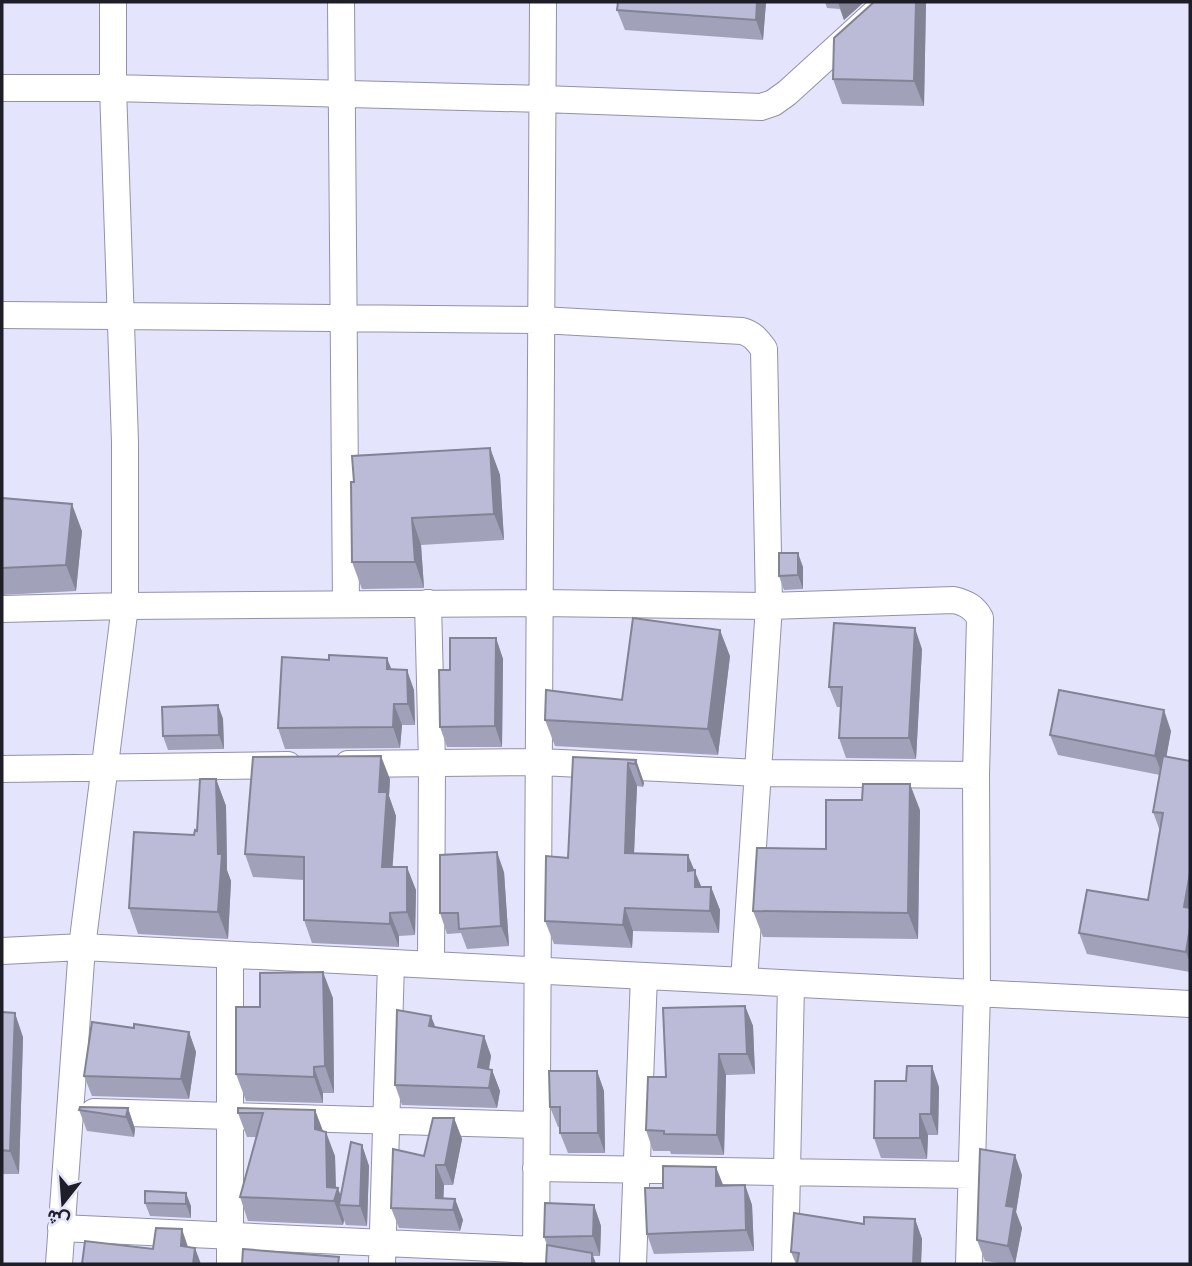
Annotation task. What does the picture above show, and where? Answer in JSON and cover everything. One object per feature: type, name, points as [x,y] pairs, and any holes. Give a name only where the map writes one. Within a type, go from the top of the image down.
[{"type":"street","points":[[59,1264],[82,947],[125,606],[125,442],[119,315],[113,2]]},
{"type":"street","points":[[341,2],[346,604]]},
{"type":"street","points":[[61,1228],[230,1236],[383,1253],[536,1257],[536,971],[541,762],[539,603],[543,2]]},
{"type":"street","points":[[2,88],[543,99],[761,107],[773,103],[787,93],[887,2]]},
{"type":"street","points":[[2,315],[541,320],[742,331],[756,338],[764,349],[769,606],[744,981]]},
{"type":"street","points":[[2,609],[429,603],[769,606],[954,600],[976,610],[980,618],[976,775],[977,993],[969,1264]]},
{"type":"street","points":[[429,603],[432,763],[430,965]]},
{"type":"street","points":[[2,769],[541,762],[758,773],[976,775]]},
{"type":"street","points":[[2,951],[82,947],[1190,1004]]},
{"type":"street","points":[[230,955],[230,1264]]},
{"type":"street","points":[[383,1253],[391,963]]},
{"type":"street","points":[[634,1264],[645,976]]},
{"type":"street","points":[[785,1264],[791,984]]},
{"type":"street","points":[[70,1111],[536,1125]]},
{"type":"street","points":[[536,1168],[972,1175]]},
{"type":"building","points":[[618,2],[757,2],[756,20],[617,10]]},
{"type":"building","points":[[874,2],[916,2],[914,81],[833,79],[834,38]]},
{"type":"building","points":[[490,448],[494,514],[412,518],[415,562],[352,562],[352,456]]},
{"type":"building","points":[[2,498],[72,504],[66,565],[2,568]]},
{"type":"building","points":[[779,553],[798,553],[798,575],[779,576]]},
{"type":"building","points":[[633,618],[720,630],[708,729],[545,720],[546,690],[622,700]]},
{"type":"building","points":[[834,623],[915,628],[909,738],[839,738],[842,687],[829,687]]},
{"type":"building","points":[[450,638],[496,638],[495,726],[440,727],[439,670],[450,670]]},
{"type":"building","points":[[329,655],[387,658],[387,669],[407,670],[408,704],[394,704],[393,727],[278,728],[282,657],[329,660]]},
{"type":"building","points":[[1059,690],[1164,710],[1155,756],[1050,735]]},
{"type":"building","points":[[218,705],[219,735],[163,736],[162,707]]},
{"type":"building","points":[[381,756],[379,792],[387,792],[382,867],[407,867],[407,912],[390,913],[390,924],[304,920],[304,857],[245,854],[253,757]]},
{"type":"building","points":[[1163,756],[1190,761],[1190,873],[1184,907],[1190,908],[1190,928],[1186,952],[1079,933],[1087,890],[1148,900],[1163,813],[1153,812]]},
{"type":"building","points":[[573,757],[636,760],[635,764],[628,763],[625,853],[688,855],[688,871],[695,870],[695,887],[711,887],[710,911],[625,908],[623,925],[545,921],[546,856],[568,858]]},
{"type":"building","points":[[200,779],[216,779],[218,854],[222,854],[218,912],[129,908],[134,832],[194,835],[195,830],[197,831]]},
{"type":"building","points":[[863,784],[910,784],[908,913],[753,911],[757,848],[826,849],[826,800],[862,800]]},
{"type":"building","points":[[497,852],[501,926],[459,929],[458,913],[440,913],[440,855]]},
{"type":"building","points":[[323,972],[325,1066],[314,1067],[314,1077],[236,1074],[236,1007],[260,1007],[260,973]]},
{"type":"building","points":[[745,1006],[747,1054],[719,1054],[717,1135],[664,1134],[664,1131],[646,1130],[648,1077],[666,1077],[663,1008]]},
{"type":"building","points":[[397,1010],[431,1016],[429,1026],[484,1036],[478,1067],[492,1070],[489,1088],[395,1085]]},
{"type":"building","points":[[2,1012],[15,1013],[10,1151],[2,1150]]},
{"type":"building","points":[[92,1022],[134,1028],[134,1024],[189,1032],[181,1079],[84,1076]]},
{"type":"building","points":[[907,1066],[932,1066],[931,1114],[920,1114],[920,1138],[874,1138],[875,1081],[906,1081]]},
{"type":"building","points":[[549,1071],[597,1071],[598,1133],[560,1133],[560,1107],[550,1107]]},
{"type":"building","points":[[80,1107],[128,1108],[126,1117],[79,1110]]},
{"type":"building","points":[[238,1108],[315,1110],[315,1129],[326,1132],[327,1187],[338,1188],[334,1201],[240,1197],[263,1113],[238,1113]]},
{"type":"building","points":[[433,1118],[454,1118],[445,1165],[436,1165],[436,1198],[455,1199],[453,1210],[391,1208],[393,1149],[424,1156]]},
{"type":"building","points":[[351,1142],[362,1145],[360,1206],[339,1205]]},
{"type":"building","points":[[980,1149],[1015,1155],[1006,1206],[1014,1207],[1008,1246],[977,1240]]},
{"type":"building","points":[[663,1166],[716,1167],[716,1186],[745,1185],[746,1230],[647,1234],[645,1188],[663,1188]]},
{"type":"building","points":[[145,1191],[186,1193],[186,1204],[145,1203]]},
{"type":"building","points":[[545,1203],[594,1205],[593,1236],[544,1237]]},
{"type":"building","points":[[794,1213],[864,1224],[864,1217],[915,1219],[913,1264],[797,1264],[799,1253],[791,1252]]},
{"type":"building","points":[[156,1228],[182,1229],[181,1246],[195,1248],[193,1264],[82,1264],[85,1241],[153,1249]]},
{"type":"building","points":[[547,1245],[592,1253],[592,1264],[546,1264]]},
{"type":"building","points":[[243,1249],[339,1257],[338,1264],[242,1264]]}]
